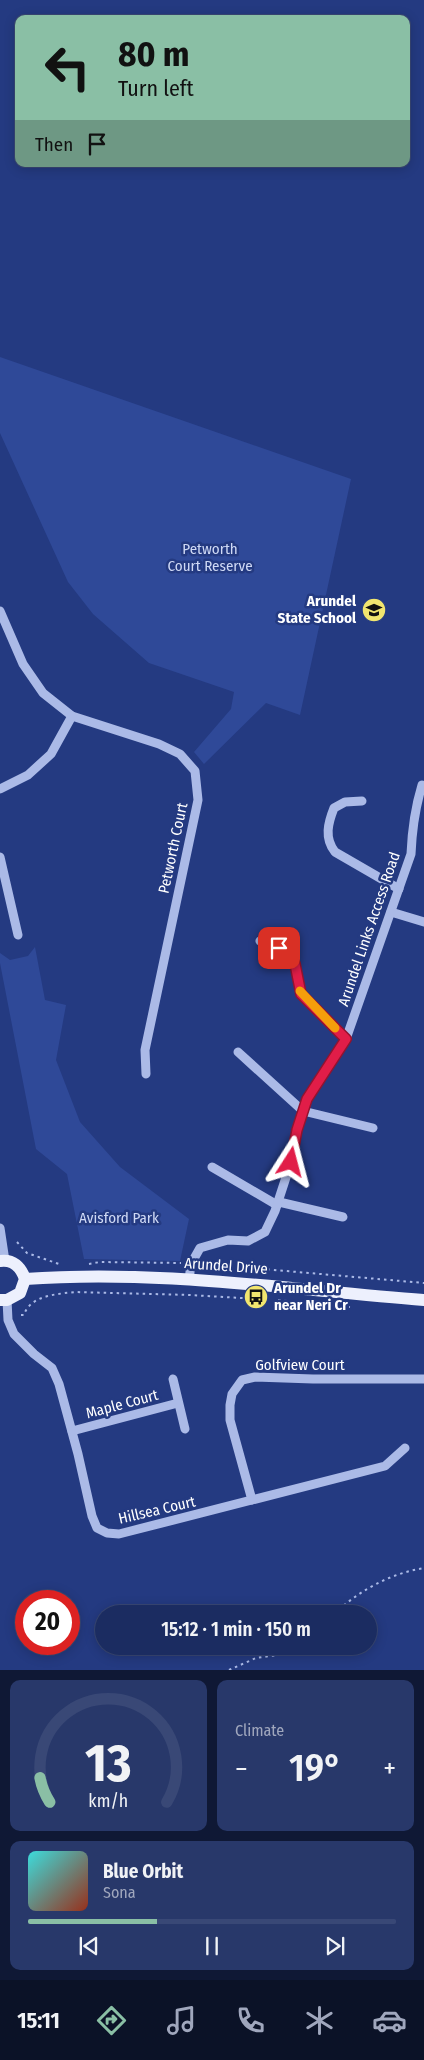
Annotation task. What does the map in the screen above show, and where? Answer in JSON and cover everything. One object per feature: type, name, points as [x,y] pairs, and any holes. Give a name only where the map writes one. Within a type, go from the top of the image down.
[{"type":"main road","points":[[3,1261],[19,1266],[25,1279],[20,1293],[4,1300]]},
{"type":"main road","name":"Arundel Drive","points":[[25,1279],[59,1277],[189,1280],[424,1300]]},
{"type":"street","name":"Petworth Court","points":[[0,611],[23,664],[43,693],[72,716],[159,744],[180,754],[195,771],[198,800],[145,1050],[146,1074]]},
{"type":"street","points":[[0,789],[28,775],[51,754],[72,716]]},
{"type":"street","name":"Arundel Links Access Road","points":[[191,1264],[200,1248],[228,1240],[248,1241],[265,1232],[278,1204],[307,1099],[346,1039],[410,854],[413,821],[422,785]]},
{"type":"street","points":[[362,801],[346,802],[334,808],[328,836],[329,844],[335,852],[398,889]]},
{"type":"street","points":[[413,821],[424,820]]},
{"type":"street","points":[[0,857],[18,935]]},
{"type":"street","points":[[390,912],[424,922]]},
{"type":"street","points":[[260,941],[290,953],[295,964],[301,994],[346,1039]]},
{"type":"street","points":[[238,1052],[303,1110],[373,1128]]},
{"type":"street","points":[[212,1167],[278,1204],[343,1217]]},
{"type":"street","points":[[0,1228],[3,1261]]},
{"type":"street","points":[[189,1280],[191,1264]]},
{"type":"street","name":"Hillsea Court","points":[[4,1300],[8,1320],[14,1334],[34,1354],[52,1368],[59,1384],[72,1431],[92,1516],[97,1528],[107,1533],[119,1534],[385,1466],[405,1448]]},
{"type":"street","name":"Golfview Court","points":[[252,1500],[230,1420],[232,1394],[242,1380],[255,1377],[424,1379]]},
{"type":"street","name":"Maple Court","points":[[173,1379],[185,1429]]},
{"type":"street","name":"Maple Court","points":[[72,1431],[178,1403]]},
{"type":"path","points":[[17,1242],[27,1253],[41,1260],[62,1265]]},
{"type":"path","points":[[82,1267],[100,1262],[191,1264],[237,1267],[246,1270],[262,1269],[424,1283]]},
{"type":"path","points":[[21,1316],[24,1315],[32,1303],[58,1294],[190,1295],[259,1300],[263,1297]]},
{"type":"path","points":[[277,1300],[356,1307]]},
{"type":"path","points":[[346,1605],[368,1588],[403,1572],[424,1568]]},
{"type":"path","points":[[229,1670],[256,1658],[277,1655]]},
{"type":"green space","name":"Petworth Court Reserve","points":[[0,357],[351,479],[300,715],[266,703],[204,764],[194,752],[231,709],[234,692],[149,663],[93,614],[68,582],[0,433]]},
{"type":"green space","name":"Avisford Park","points":[[35,947],[45,1000],[66,1005],[56,1060],[80,1122],[120,1167],[189,1219],[180,1261],[84,1259],[67,1174],[36,1149],[0,963],[0,953],[10,960],[28,956]]},
{"type":"slow traffic","points":[[300,991],[335,1028]]},
{"type":"place","name":"Arundel State School","points":[[374,610]]},
{"type":"place","name":"Arundel Dr near Neri Cr","points":[[256,1297]]},
{"type":"route","points":[[279,948],[290,953],[295,964],[301,994],[346,1039],[307,1099],[297,1130],[291,1162]]}]
